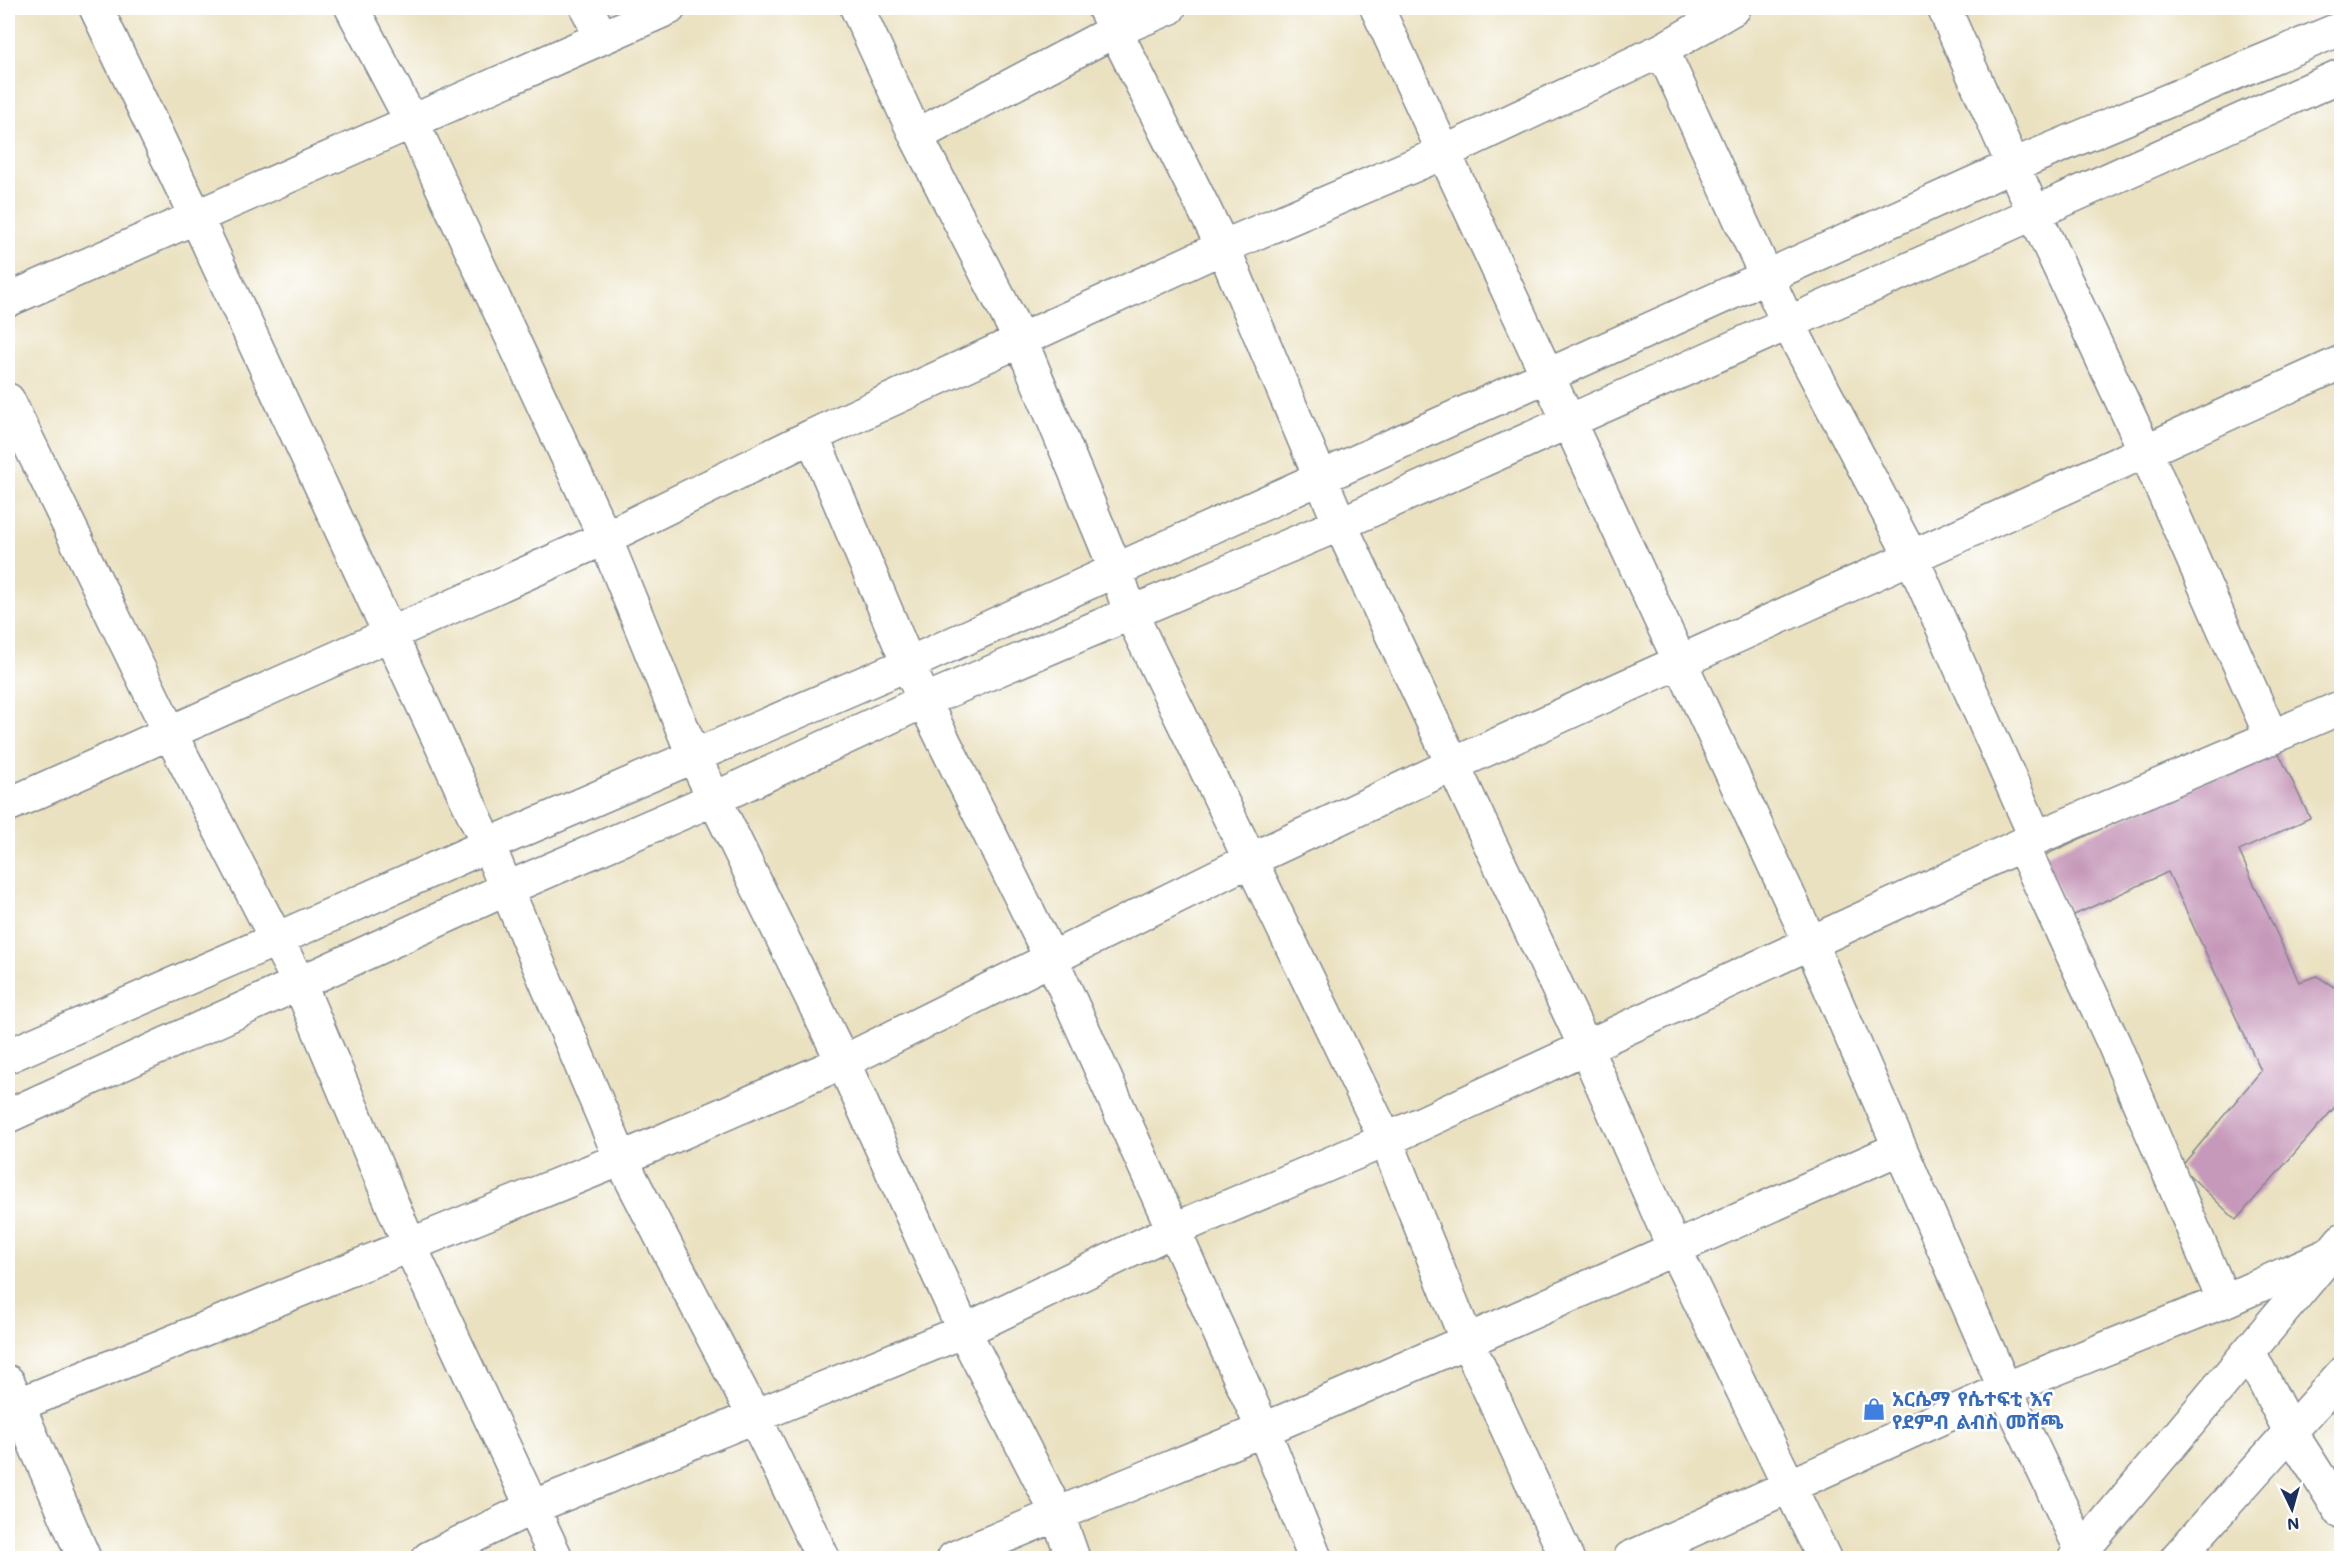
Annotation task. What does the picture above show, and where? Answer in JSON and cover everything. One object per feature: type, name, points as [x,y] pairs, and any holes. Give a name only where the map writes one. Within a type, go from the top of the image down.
[{"type":"main road","points":[[96,8],[196,217],[488,845],[621,1159],[755,1418],[823,1558]]},
{"type":"main road","points":[[352,8],[412,122],[605,538],[694,757],[843,1062],[964,1331],[1057,1513],[1073,1558]]},
{"type":"main road","points":[[587,8],[601,37]]},
{"type":"main road","points":[[8,300],[669,8]]},
{"type":"main road","points":[[857,8],[916,136],[1021,341],[1116,570],[1130,612],[1386,1140],[1467,1341],[1567,1558]]},
{"type":"main road","points":[[916,136],[1109,19],[1169,8]]},
{"type":"main road","points":[[1377,8],[1811,944],[2079,1555],[2335,1248]]},
{"type":"main road","points":[[8,805],[605,538],[812,436],[1223,247],[1445,152],[1662,50],[1734,8]]},
{"type":"main road","points":[[1944,8],[2034,213],[2145,450],[2272,738]]},
{"type":"main road","points":[[1109,19],[1223,247],[1340,524],[1585,1046],[1674,1248],[1824,1558]]},
{"type":"main road","points":[[8,1056],[908,664],[2014,165],[2342,28]]},
{"type":"main road","points":[[1662,50],[1788,323],[1911,556],[2029,842],[2224,1301]]},
{"type":"main road","points":[[8,1116],[506,889],[716,798],[924,701],[1340,524],[2342,75]]},
{"type":"main road","points":[[84,1558],[11,1399],[410,1244],[621,1159],[843,1062],[1250,860],[1452,765],[2342,362]]},
{"type":"main road","points":[[8,400],[170,733],[275,940],[300,984],[410,1244],[556,1558]]},
{"type":"main road","points":[[812,436],[924,701],[1052,958],[1263,1430],[1314,1558]]},
{"type":"main road","points":[[429,1558],[533,1507],[964,1331],[1173,1230],[1386,1140],[2029,842],[2342,707]]},
{"type":"main road","points":[[954,1558],[1057,1513],[1263,1430],[1900,1148]]},
{"type":"main road","points":[[1630,1558],[2005,1389],[2224,1301],[2335,1248]]},
{"type":"main road","points":[[2249,1352],[2291,1433],[2342,1513]]},
{"type":"main road","points":[[2177,1558],[2342,1374]]},
{"type":"building","points":[[2276,747],[2310,818],[2239,851],[2299,982],[2317,976],[2334,987],[2342,982],[2342,1099],[2236,1220],[2181,1167],[2261,1071],[2168,872],[2072,916],[2043,856]]},
{"type":"place","name":"አርሴማ የሴተፍቲ እና የደምብ ልብስ መሸጫ","points":[[1874,1409]]}]
